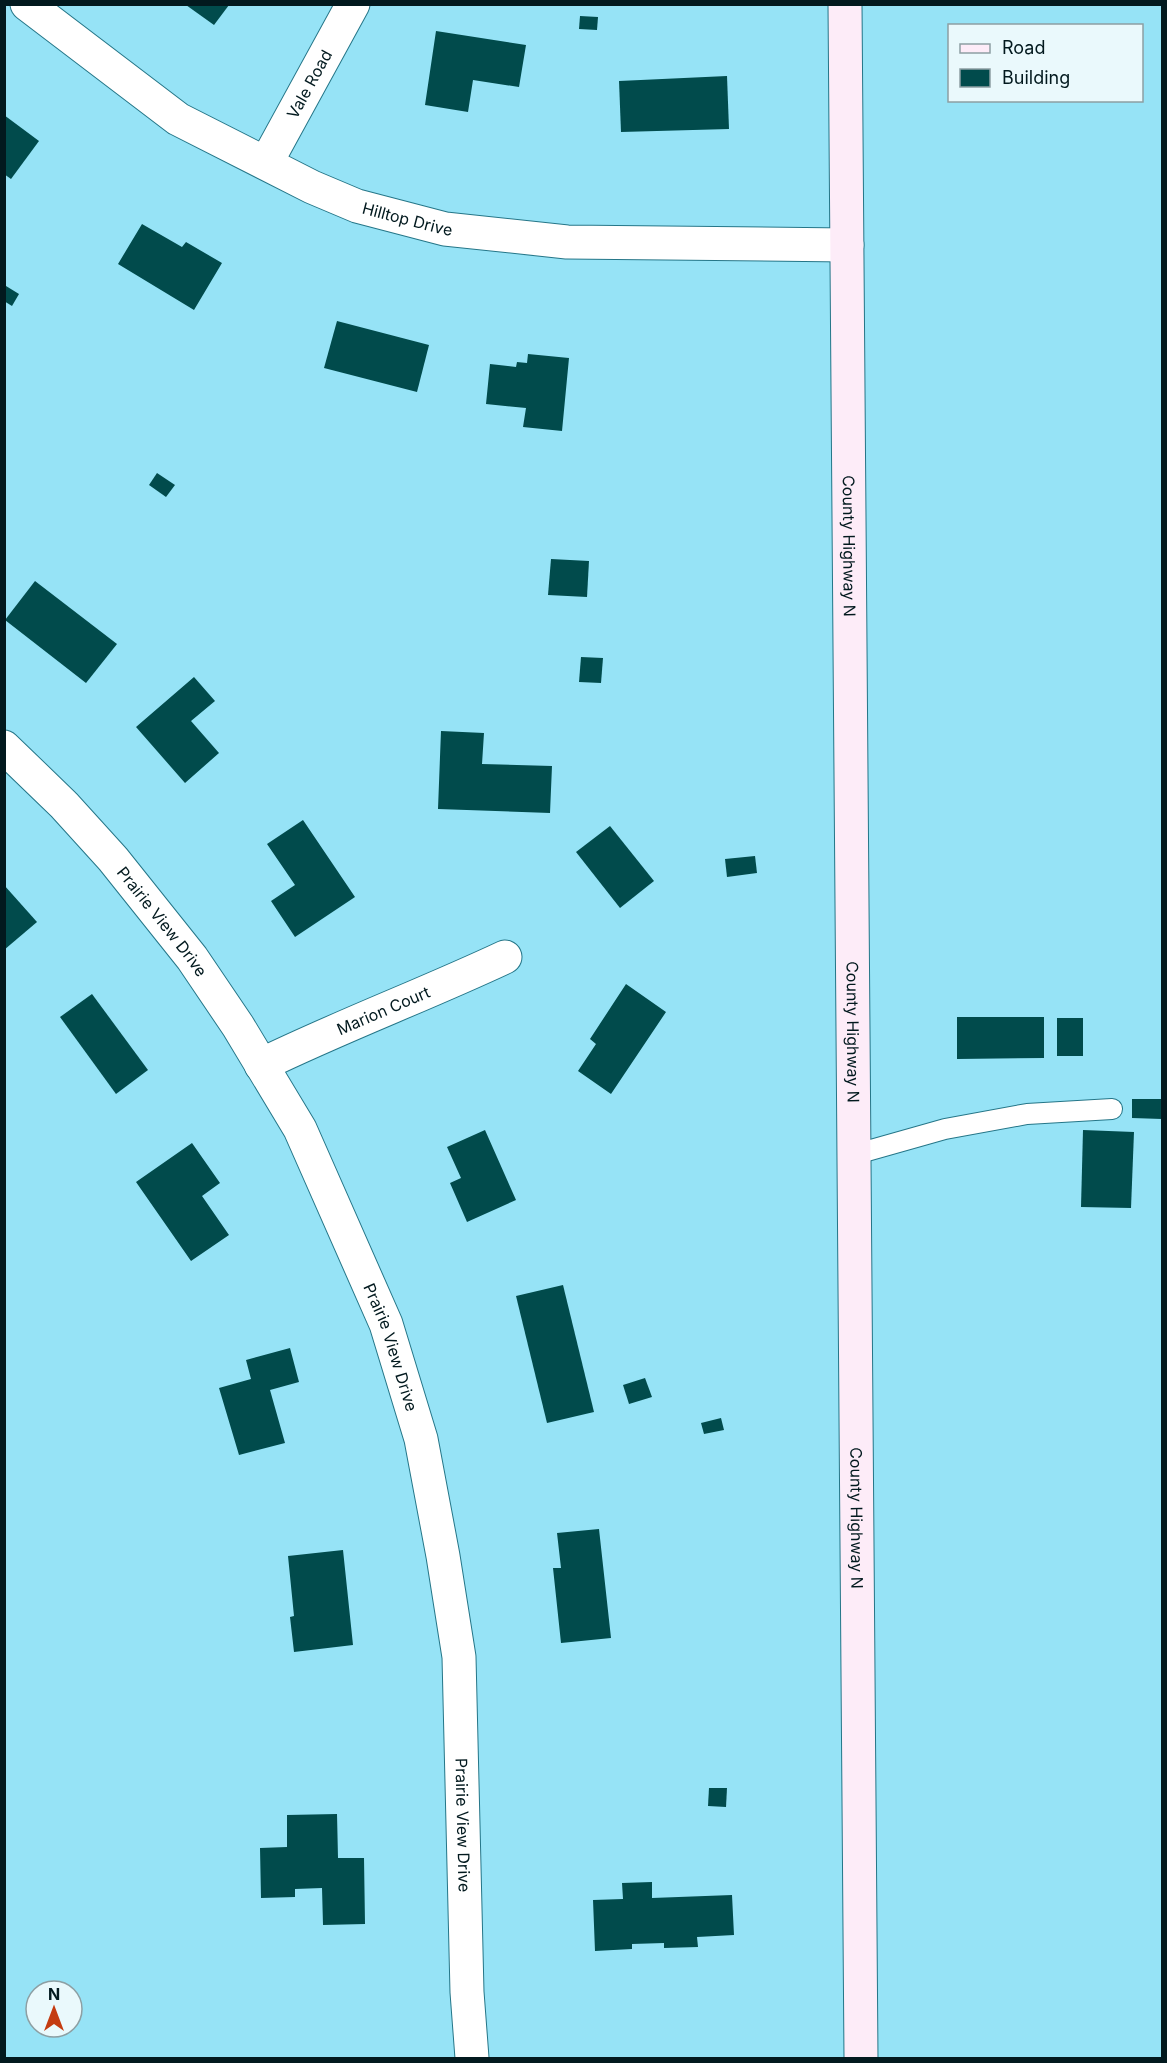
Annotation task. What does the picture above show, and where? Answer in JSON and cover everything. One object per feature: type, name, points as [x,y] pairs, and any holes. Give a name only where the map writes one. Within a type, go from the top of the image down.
[{"type":"street","name":"Hilltop Drive","points":[[27,4],[178,119],[312,187],[357,206],[445,229],[567,242],[847,245]]},
{"type":"street","name":"Vale Road","points":[[266,163],[352,4]]},
{"type":"street","name":"County Highway N","points":[[845,4],[861,2058]]},
{"type":"street","name":"Prairie View Drive","points":[[4,747],[64,805],[120,868],[192,958],[238,1026],[300,1129],[386,1324],[421,1439],[459,1658],[467,1992],[472,2058]]},
{"type":"street","name":"Marion Court","points":[[261,1065],[505,957]]},
{"type":"lane","points":[[853,1155],[945,1129],[1028,1114],[1112,1109]]},
{"type":"building","points":[[186,5],[229,5],[214,25]]},
{"type":"building","points":[[580,16],[598,17],[597,30],[579,29]]},
{"type":"building","points":[[436,31],[526,45],[519,87],[473,80],[468,112],[425,105]]},
{"type":"building","points":[[727,76],[729,129],[621,132],[619,81]]},
{"type":"building","points":[[4,115],[39,141],[11,179],[4,174]]},
{"type":"building","points":[[142,224],[182,247],[186,242],[222,263],[194,310],[118,264]]},
{"type":"building","points":[[6,286],[19,294],[12,306],[4,301]]},
{"type":"building","points":[[337,321],[429,345],[417,392],[324,368]]},
{"type":"building","points":[[528,354],[569,358],[562,431],[523,427],[526,408],[486,404],[490,364],[516,367],[517,362],[527,363]]},
{"type":"building","points":[[157,473],[175,485],[166,497],[149,485]]},
{"type":"building","points":[[551,559],[589,561],[587,597],[548,595]]},
{"type":"building","points":[[35,581],[117,644],[86,683],[5,620]]},
{"type":"building","points":[[581,657],[603,658],[601,683],[579,682]]},
{"type":"building","points":[[194,677],[215,701],[191,721],[219,753],[185,783],[136,727]]},
{"type":"building","points":[[441,731],[484,733],[482,764],[552,766],[550,813],[438,809]]},
{"type":"building","points":[[303,820],[355,897],[295,937],[271,901],[295,885],[267,844]]},
{"type":"building","points":[[610,826],[654,881],[620,908],[576,852]]},
{"type":"building","points":[[755,856],[757,873],[727,877],[725,859]]},
{"type":"building","points":[[4,885],[37,922],[4,950]]},
{"type":"building","points":[[626,984],[666,1012],[611,1094],[578,1071],[596,1044],[590,1039]]},
{"type":"building","points":[[92,994],[148,1070],[116,1094],[60,1017]]},
{"type":"building","points":[[957,1017],[1044,1017],[1044,1058],[957,1059]]},
{"type":"building","points":[[1057,1018],[1083,1018],[1083,1056],[1057,1056]]},
{"type":"building","points":[[1132,1099],[1162,1099],[1162,1119],[1132,1118]]},
{"type":"building","points":[[485,1130],[516,1200],[467,1222],[450,1183],[461,1178],[447,1147]]},
{"type":"building","points":[[1083,1130],[1134,1132],[1131,1208],[1081,1207]]},
{"type":"building","points":[[192,1143],[220,1183],[202,1196],[229,1235],[191,1261],[136,1182]]},
{"type":"building","points":[[563,1285],[594,1412],[547,1423],[516,1296]]},
{"type":"building","points":[[290,1348],[299,1382],[270,1390],[285,1443],[239,1455],[219,1388],[251,1379],[246,1360]]},
{"type":"building","points":[[645,1378],[652,1397],[629,1404],[623,1385]]},
{"type":"building","points":[[721,1418],[724,1430],[704,1434],[701,1423]]},
{"type":"building","points":[[599,1529],[611,1638],[561,1643],[553,1568],[561,1568],[557,1533]]},
{"type":"building","points":[[343,1550],[353,1645],[294,1652],[290,1617],[294,1616],[288,1556]]},
{"type":"building","points":[[709,1788],[727,1788],[726,1807],[708,1806]]},
{"type":"building","points":[[337,1814],[338,1858],[364,1858],[365,1924],[323,1925],[322,1888],[295,1889],[295,1897],[261,1898],[260,1848],[287,1847],[287,1815]]},
{"type":"building","points":[[652,1882],[652,1898],[732,1895],[734,1935],[697,1937],[698,1947],[664,1948],[664,1943],[632,1944],[632,1949],[595,1951],[593,1900],[623,1899],[622,1883]]}]
